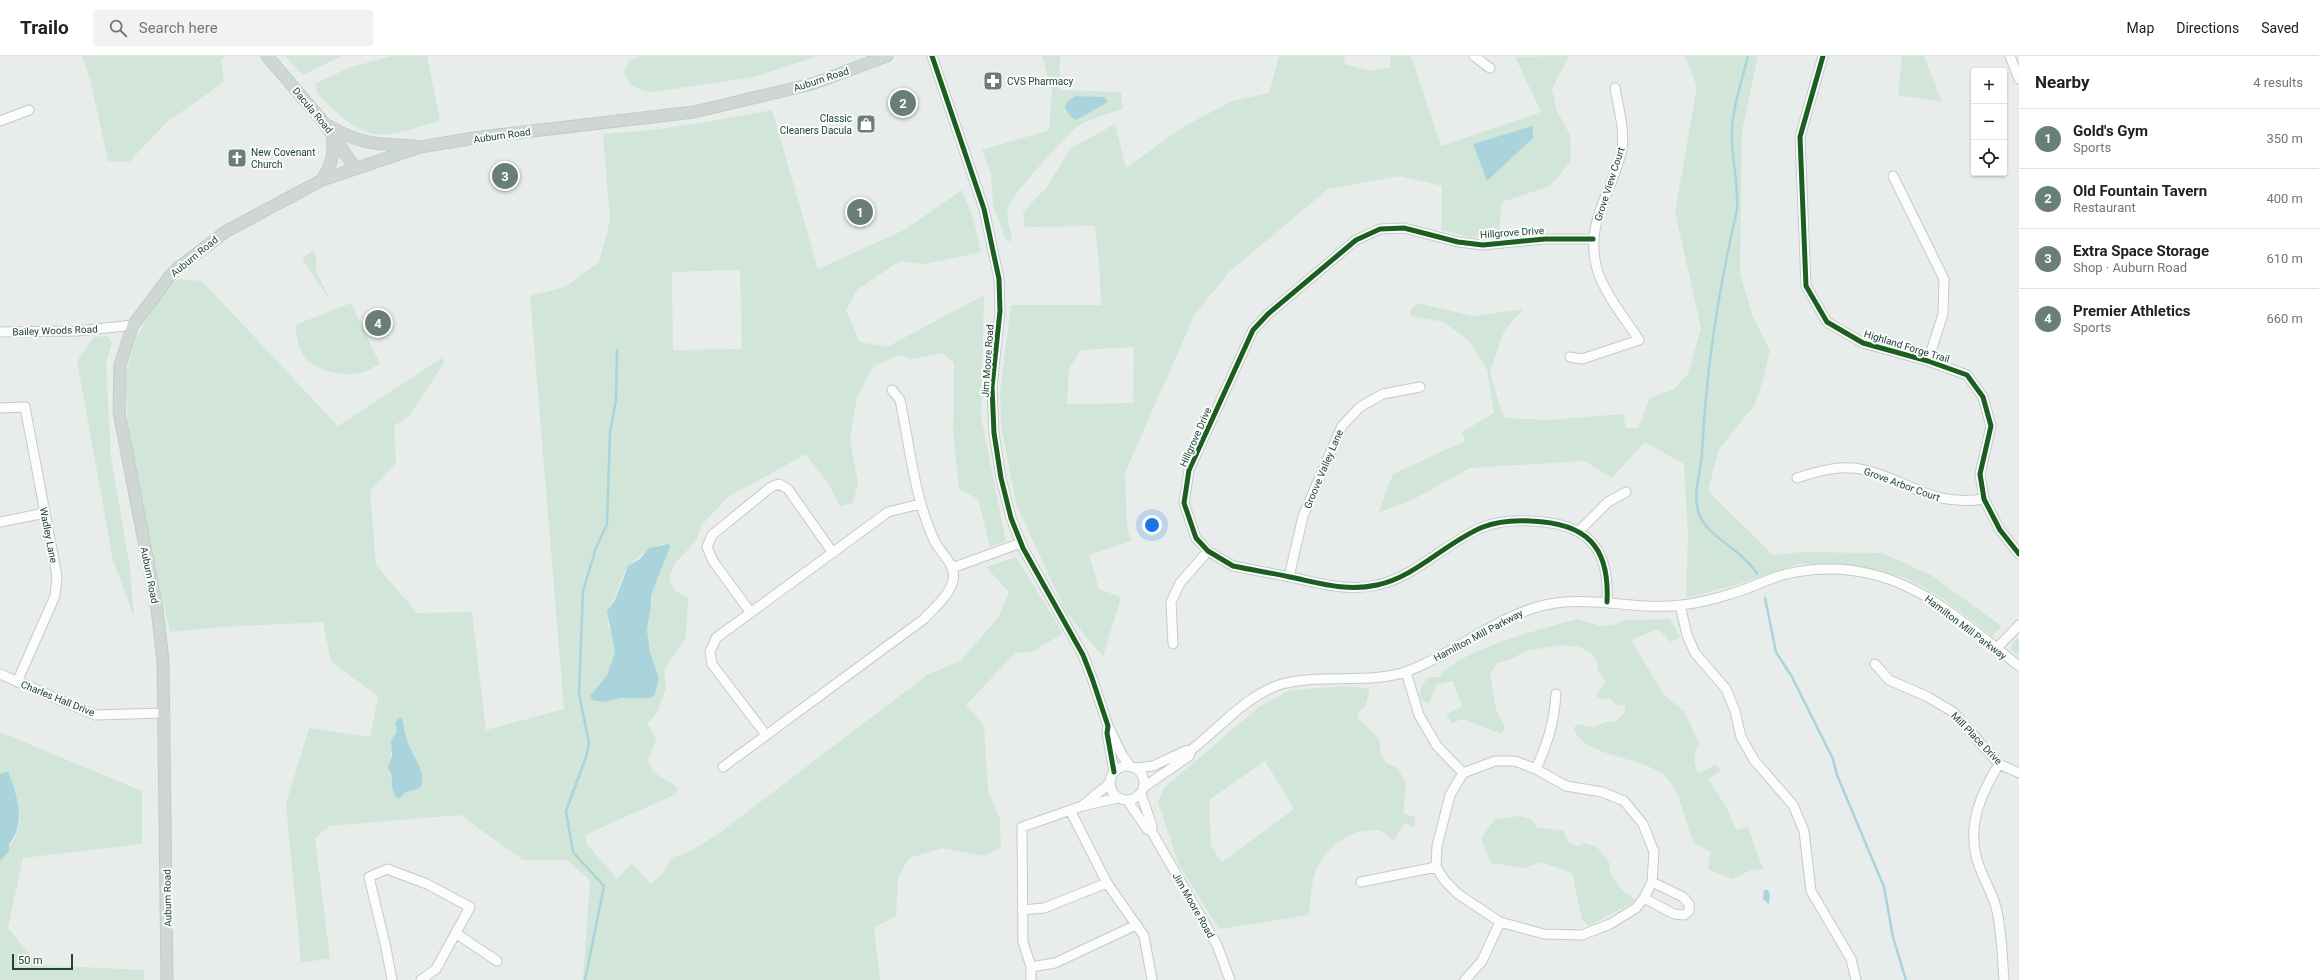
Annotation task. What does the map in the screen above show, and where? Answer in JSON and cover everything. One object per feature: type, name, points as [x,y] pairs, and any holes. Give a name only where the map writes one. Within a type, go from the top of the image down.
[{"type":"main road","name":"Dacula Road","points":[[267,56],[328,128],[354,168]]},
{"type":"main road","name":"Auburn Road","points":[[167,980],[165,713],[163,661],[157,609],[119,412],[120,365],[133,325],[170,276],[224,232],[322,180],[420,147],[481,137],[694,112],[812,84],[887,56]]},
{"type":"main road","points":[[328,128],[375,145],[420,147]]},
{"type":"main road","points":[[322,180],[331,163],[334,148],[328,128]]},
{"type":"street","name":"Jim Moore Road","points":[[932,56],[984,209],[999,279],[1000,311],[992,387],[994,433],[1001,478],[1011,518],[1036,574],[1083,656],[1108,726],[1112,731],[1122,754],[1134,767]]},
{"type":"street","points":[[1474,56],[1490,68]]},
{"type":"street","name":"Highland Forge Trail","points":[[1823,56],[1800,137],[1806,286],[1827,322],[1863,343],[1928,361],[1967,375],[1983,398],[1991,426],[1980,474],[1984,499],[2000,530],[2019,554]]},
{"type":"street","points":[[2010,56],[2019,79]]},
{"type":"street","name":"Grove View Court","points":[[1570,357],[1582,359],[1639,340],[1612,299],[1597,270],[1593,239],[1597,215],[1622,147],[1621,123],[1615,88]]},
{"type":"street","points":[[0,121],[29,110]]},
{"type":"street","name":"Highland Forge Trail","points":[[1893,176],[1944,279],[1943,314],[1928,361]]},
{"type":"street","name":"Hillgrove Drive","points":[[1593,239],[1545,239],[1483,245],[1458,242],[1404,228],[1380,229],[1356,240],[1268,314],[1253,330],[1189,470],[1184,503],[1196,538],[1208,551],[1233,566],[1349,589],[1377,585],[1402,575],[1483,527],[1512,520],[1560,523],[1579,531],[1592,544],[1602,558],[1608,579],[1607,602]]},
{"type":"street","name":"Bailey Woods Road","points":[[0,332],[78,332],[133,325]]},
{"type":"street","name":"Groove Valley Lane","points":[[1289,577],[1303,516],[1342,426],[1360,406],[1383,394],[1420,387]]},
{"type":"street","points":[[723,767],[924,619],[948,591],[954,579],[952,568],[934,542],[920,504],[900,400],[892,390]]},
{"type":"street","name":"Wadley Lane","points":[[0,408],[24,407],[57,576],[55,596],[17,682]]},
{"type":"street","name":"Grove Arbor Court","points":[[1797,478],[1814,472],[1854,468],[1882,475],[1931,497],[1956,502],[1984,499]]},
{"type":"street","points":[[751,613],[713,561],[707,547],[712,535],[770,487],[779,484],[788,489],[833,553]]},
{"type":"street","points":[[1579,531],[1608,502],[1626,492]]},
{"type":"street","points":[[766,734],[712,664],[710,652],[716,638],[888,512],[920,504]]},
{"type":"street","points":[[0,522],[45,513]]},
{"type":"street","points":[[952,568],[1021,543]]},
{"type":"street","points":[[1173,644],[1171,602],[1180,583],[1208,551]]},
{"type":"street","name":"Hamilton Mill Parkway","points":[[1134,767],[1153,766],[1191,750],[1257,696],[1281,684],[1307,680],[1364,677],[1406,672],[1523,611],[1564,602],[1680,605],[1730,595],[1785,574],[1820,569],[1848,570],[1893,580],[1924,595],[2019,666]]},
{"type":"street","points":[[1680,605],[1686,635],[1695,653],[1726,689],[1744,743],[1754,760],[1793,805],[1804,831],[1811,891],[1851,958],[1856,980]]},
{"type":"street","points":[[1996,649],[2019,625]]},
{"type":"street","name":"Mill Place Drive","points":[[1875,664],[1889,680],[1928,697],[1953,712],[2000,764],[2019,774]]},
{"type":"street","points":[[1406,672],[1419,715],[1437,746],[1463,773]]},
{"type":"street","name":"Charles Hall Drive","points":[[0,674],[95,715],[165,713]]},
{"type":"street","points":[[1536,768],[1549,741],[1555,714],[1556,694]]},
{"type":"street","name":"Jim Moore Road","points":[[1108,726],[1107,733],[1114,772]]},
{"type":"street","name":"Hamilton Mill Parkway","points":[[1142,790],[1189,756],[1191,750]]},
{"type":"street","points":[[1495,761],[1515,761],[1536,768],[1566,786],[1602,792],[1624,801],[1643,824],[1654,852],[1652,882],[1644,898],[1636,908],[1610,924],[1582,935],[1544,934],[1500,922],[1458,894],[1445,881],[1436,867],[1437,846],[1450,794],[1463,773],[1495,761]]},
{"type":"street","points":[[2000,764],[1983,791],[1977,809],[1974,833],[1976,856],[1996,908],[2004,980]]},
{"type":"street","points":[[1031,980],[1031,967],[1023,942],[1022,827],[1082,806],[1122,799],[1132,800],[1142,790],[1143,777],[1134,767],[1121,767],[1114,772],[1110,783],[1111,789],[1122,799]]},
{"type":"street","points":[[1082,806],[1110,783]]},
{"type":"street","name":"Jim Moore Road","points":[[1142,790],[1152,826],[1152,832],[1217,945],[1230,980]]},
{"type":"street","name":"Jim Moore Road","points":[[1122,799],[1147,830],[1152,832]]},
{"type":"street","points":[[1070,810],[1107,884],[1144,936],[1152,980]]},
{"type":"street","points":[[1361,882],[1436,867]]},
{"type":"street","points":[[392,980],[369,877],[387,869],[427,884],[470,907],[457,934],[436,969],[421,980]]},
{"type":"street","points":[[1644,898],[1674,914],[1684,915],[1689,911],[1689,904],[1683,897],[1652,882]]},
{"type":"street","points":[[1022,910],[1044,908],[1107,884]]},
{"type":"street","points":[[1465,980],[1482,961],[1500,922]]},
{"type":"street","points":[[1031,967],[1055,963],[1136,925]]},
{"type":"street","points":[[457,934],[497,961]]},
{"type":"green space","points":[[82,56],[226,56],[221,60],[224,82],[167,122],[129,162],[108,161],[90,79]]},
{"type":"green space","points":[[285,56],[342,56],[303,75]]},
{"type":"green space","points":[[392,56],[427,56],[440,121],[396,133],[372,133],[359,129],[346,121],[319,95],[317,91],[315,84],[348,68]]},
{"type":"green space","points":[[640,56],[818,56],[754,77],[653,92],[635,87],[629,82],[624,73],[629,61]]},
{"type":"green space","points":[[1042,56],[1060,56],[1059,90],[1121,92],[1123,109],[1095,118],[1080,125],[1064,139],[1040,165],[1018,191],[1008,208],[1007,217],[1012,241],[1006,241],[993,205],[991,175],[982,150],[1049,130],[1052,91]],"holes":[[[1076,96],[1104,97],[1065,107]]]},
{"type":"green space","points":[[1279,56],[1345,56],[1344,64],[1370,71],[1390,67],[1391,56],[1411,56],[1441,146],[1541,112],[1515,57],[1569,56],[1552,89],[1557,111],[1570,135],[1571,161],[1550,186],[1502,202],[1499,235],[1470,237],[1441,230],[1442,186],[1400,176],[1328,189],[1229,272],[1194,316],[1125,473],[1127,526],[1131,541],[1089,555],[1099,589],[1121,597],[1103,657],[1066,612],[1016,504],[1001,425],[1000,391],[1011,305],[1101,305],[1099,262],[1095,226],[1025,227],[1023,212],[1046,188],[1071,148],[1115,124],[1126,168],[1183,127],[1232,101],[1269,93]],"holes":[[[1134,347],[1133,403],[1067,404],[1069,368],[1081,350]]]},
{"type":"green space","points":[[1685,56],[1758,56],[1742,131],[1740,274],[1753,317],[1770,350],[1764,377],[1754,406],[1719,449],[1708,491],[1773,555],[1801,552],[1882,553],[1931,575],[2000,625],[2000,629],[1992,636],[1944,599],[1906,578],[1854,565],[1798,564],[1736,585],[1686,598],[1688,535],[1684,464],[1645,442],[1612,478],[1585,461],[1470,468],[1414,499],[1378,513],[1393,474],[1465,441],[1462,432],[1494,413],[1487,370],[1471,343],[1444,322],[1411,316],[1410,311],[1417,303],[1473,316],[1523,309],[1504,331],[1490,372],[1501,410],[1505,418],[1549,420],[1623,414],[1626,428],[1638,428],[1650,398],[1674,389],[1688,374],[1701,328],[1675,212],[1697,87]]},
{"type":"green space","points":[[1902,56],[1924,56],[1942,102],[1898,95]]},
{"type":"green space","points":[[772,110],[818,269],[904,230],[962,190],[974,221],[981,252],[926,264],[900,261],[857,290],[846,310],[860,342],[887,347],[984,295],[981,416],[1006,541],[990,547],[978,499],[959,489],[953,433],[954,363],[942,353],[912,359],[898,355],[874,366],[857,397],[850,439],[858,483],[853,503],[840,506],[828,483],[806,454],[728,497],[701,526],[696,541],[674,564],[669,579],[675,591],[688,598],[686,637],[664,670],[666,689],[657,713],[647,724],[657,738],[648,759],[653,772],[677,787],[676,794],[585,835],[587,844],[617,879],[632,863],[651,884],[661,875],[671,858],[691,851],[722,831],[927,675],[960,661],[998,618],[1009,592],[986,567],[1016,557],[1057,623],[1062,634],[1032,652],[1015,653],[966,705],[984,725],[988,790],[1000,819],[1001,848],[983,856],[942,848],[909,858],[898,878],[896,916],[874,928],[880,980],[583,980],[590,880],[567,860],[523,860],[460,815],[330,826],[315,838],[330,958],[301,963],[286,803],[309,728],[370,737],[378,696],[331,662],[323,622],[222,627],[170,632],[148,538],[128,428],[125,375],[136,339],[147,317],[159,297],[179,279],[202,281],[338,426],[442,358],[444,363],[409,416],[394,426],[396,463],[370,491],[376,565],[417,613],[472,612],[486,730],[564,709],[530,296],[565,287],[599,262],[610,221],[603,134],[624,133],[709,122]],"holes":[[[740,270],[742,349],[673,350],[672,272]],[[664,544],[670,547],[651,595],[652,601],[647,630],[650,652],[659,678],[655,694],[649,698],[620,698],[605,702],[590,696],[607,675],[615,653],[614,641],[608,625],[609,607],[627,568],[642,555],[659,545]],[[402,718],[408,745],[422,772],[420,788],[404,793],[393,781],[390,768],[390,759],[394,741]]]},
{"type":"green space","points":[[312,251],[315,253],[317,266],[315,269],[329,297],[328,298],[303,260],[303,257]]},
{"type":"green space","points":[[351,303],[380,364],[365,371],[348,374],[340,374],[317,367],[305,357],[301,350],[295,325]]},
{"type":"green space","points":[[107,336],[112,343],[106,364],[111,457],[130,568],[134,617],[113,560],[77,361],[94,337]]},
{"type":"green space","points":[[1578,619],[1600,626],[1615,625],[1625,620],[1670,619],[1680,637],[1671,642],[1658,629],[1631,640],[1664,695],[1685,712],[1699,744],[1694,758],[1699,773],[1715,765],[1721,770],[1709,779],[1727,809],[1736,830],[1748,827],[1763,869],[1752,870],[1732,879],[1708,869],[1710,852],[1694,843],[1680,801],[1667,778],[1656,770],[1601,751],[1579,738],[1574,728],[1577,724],[1594,727],[1605,722],[1616,721],[1625,712],[1625,706],[1614,704],[1610,698],[1600,699],[1595,695],[1606,682],[1598,672],[1597,661],[1590,652],[1579,647],[1560,645],[1526,651],[1509,660],[1497,663],[1490,673],[1496,709],[1505,728],[1501,734],[1463,719],[1452,723],[1446,714],[1462,707],[1453,681],[1436,685],[1429,704],[1419,698],[1421,686],[1429,677],[1439,677],[1449,667],[1482,649],[1525,634]]},
{"type":"green space","points":[[2016,638],[2019,640],[2019,656],[2010,649]]},
{"type":"green space","points":[[1345,686],[1370,689],[1365,707],[1357,714],[1359,719],[1380,740],[1380,751],[1386,763],[1398,768],[1406,784],[1403,813],[1415,817],[1415,827],[1404,823],[1394,841],[1380,830],[1359,832],[1340,841],[1330,849],[1323,857],[1314,878],[1311,889],[1309,915],[1219,929],[1179,865],[1158,802],[1164,788],[1259,707],[1290,690]],"holes":[[[1265,761],[1294,809],[1222,862],[1211,846],[1209,800]]]},
{"type":"green space","points":[[0,732],[142,791],[142,844],[23,858],[8,928],[39,965],[144,970],[144,980],[0,980],[0,861],[16,836],[20,821],[17,797],[8,771],[0,774]]},
{"type":"green space","points":[[1520,816],[1532,820],[1536,827],[1564,831],[1568,842],[1579,847],[1582,843],[1596,846],[1609,862],[1611,875],[1621,889],[1636,901],[1589,926],[1582,919],[1572,873],[1541,862],[1524,868],[1491,863],[1481,838],[1495,819]]},
{"type":"water","points":[[1076,96],[1104,97],[1108,102],[1076,120],[1069,115],[1065,107],[1068,101]]},
{"type":"water","points":[[1533,126],[1533,138],[1487,181],[1473,144]]},
{"type":"water","points":[[669,544],[670,547],[651,595],[651,607],[647,630],[650,652],[659,678],[655,694],[650,698],[621,698],[605,702],[592,700],[590,696],[607,675],[615,653],[607,611],[615,600],[628,566],[640,559],[649,548]]},
{"type":"water","points":[[402,718],[410,749],[421,771],[422,782],[420,788],[404,793],[400,798],[396,797],[394,794],[391,775],[388,768],[392,755],[391,740],[397,731],[395,723],[398,719]]},
{"type":"water","points":[[8,771],[17,799],[19,818],[18,827],[9,844],[9,851],[0,861],[0,774]]},
{"type":"water","points":[[1764,890],[1768,890],[1770,895],[1769,904],[1763,899]]},
{"type":"waterway","points":[[1748,56],[1734,112],[1732,141],[1737,190],[1737,210],[1724,271],[1714,331],[1706,392],[1702,453],[1696,501],[1700,516],[1705,524],[1719,538],[1744,558],[1757,574]]},
{"type":"waterway","points":[[585,980],[604,886],[573,852],[566,811],[586,757],[589,743],[579,694],[583,591],[596,548],[607,524],[610,432],[616,400],[617,350]]},
{"type":"waterway","points":[[1765,598],[1776,652],[1792,677],[1833,759],[1837,775],[1884,887],[1893,937],[1906,980]]},
{"type":"cycle path","points":[[932,56],[984,209],[999,279],[1000,311],[992,387],[994,433],[1001,478],[1011,518],[1023,548],[1083,655],[1108,726],[1107,733],[1114,772]]},
{"type":"cycle path","points":[[1823,56],[1800,137],[1806,286],[1827,322],[1863,343],[1928,361],[1967,375],[1983,397],[1991,426],[1980,474],[1984,499],[2000,530],[2019,554]]},
{"type":"cycle path","points":[[1593,239],[1545,239],[1483,245],[1458,242],[1404,228],[1380,229],[1356,240],[1268,314],[1253,330],[1189,470],[1184,503],[1196,538],[1208,551],[1233,566],[1333,586],[1355,588],[1377,585],[1405,575],[1456,541],[1483,527],[1501,522],[1513,521],[1550,523],[1566,527],[1580,533],[1591,541],[1599,552],[1604,566],[1607,583],[1607,602]]},
{"type":"place","name":"CVS Pharmacy","points":[[993,81]]},
{"type":"place","name":"Old Fountain Tavern","points":[[903,103]]},
{"type":"place","name":"Classic Cleaners Dacula","points":[[866,124]]},
{"type":"place","name":"New Covenant Church","points":[[237,158]]},
{"type":"place","name":"Extra Space Storage","points":[[505,176]]},
{"type":"place","name":"Gold's Gym","points":[[860,212]]},
{"type":"place","name":"Premier Athletics","points":[[378,323]]}]
